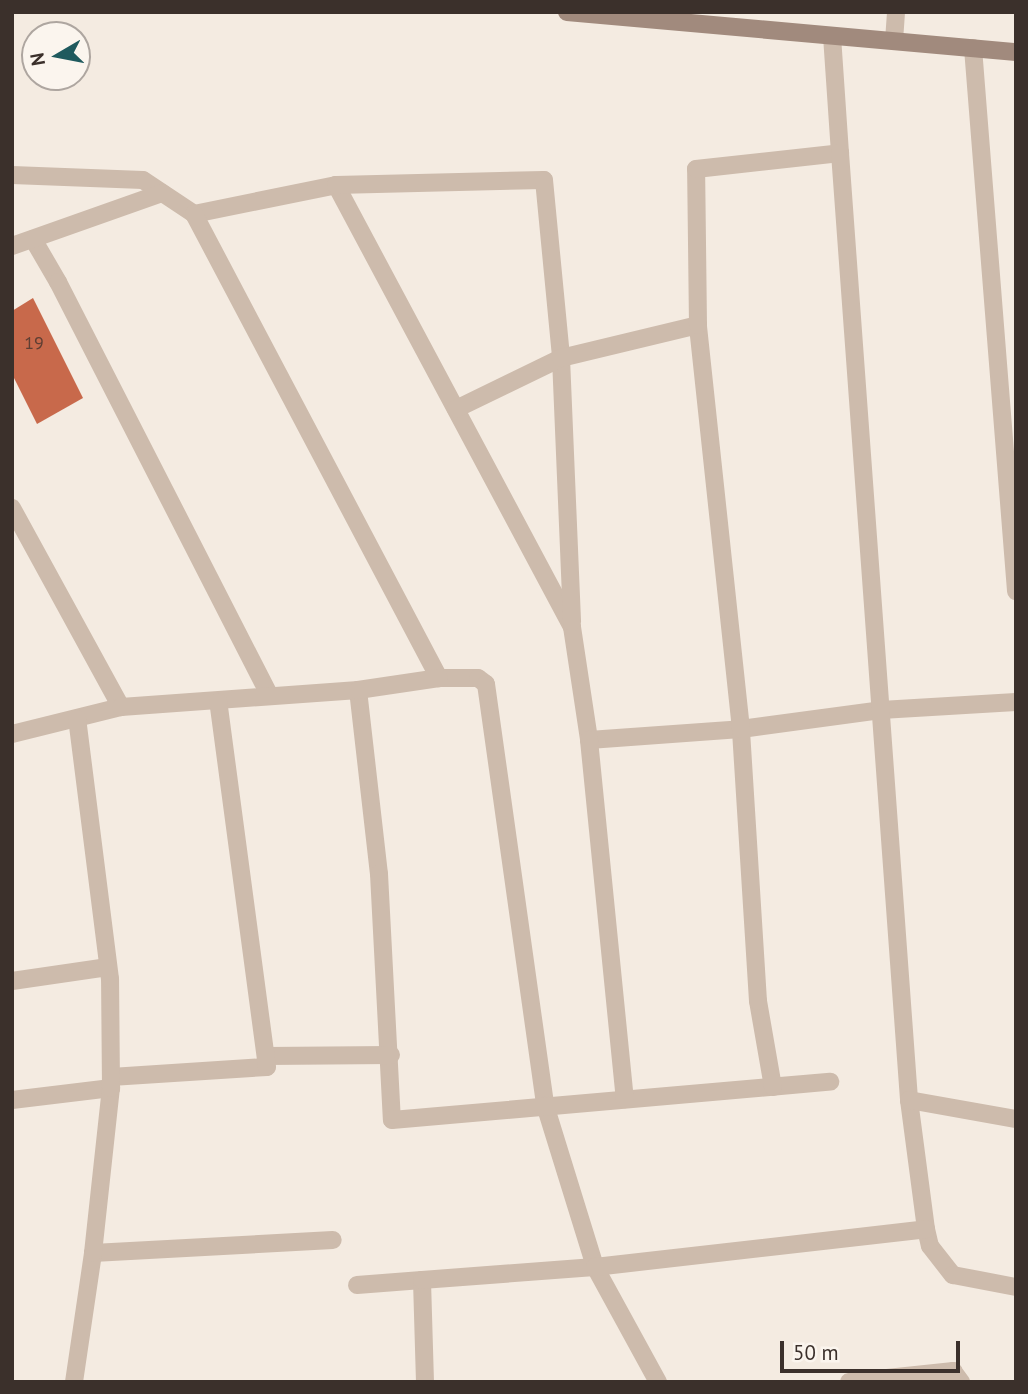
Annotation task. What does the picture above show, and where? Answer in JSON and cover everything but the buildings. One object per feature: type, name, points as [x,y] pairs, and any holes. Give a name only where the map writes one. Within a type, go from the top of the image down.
[{"type":"street","points":[[566,12],[717,19],[832,36],[1016,52]]},
{"type":"street","points":[[894,41],[896,12]]},
{"type":"street","points":[[832,36],[909,1100],[926,1229],[930,1246],[953,1275],[1016,1287]]},
{"type":"street","points":[[973,48],[1012,500],[1016,591]]},
{"type":"street","points":[[773,1087],[758,1001],[741,729],[698,325],[696,169],[840,153]]},
{"type":"street","points":[[12,175],[143,180],[194,214],[439,678]]},
{"type":"street","points":[[194,214],[336,185],[544,180],[561,358],[572,627],[589,740],[625,1099]]},
{"type":"street","points":[[336,185],[572,627]]},
{"type":"street","points":[[12,246],[162,193]]},
{"type":"street","points":[[33,239],[58,282],[269,694]]},
{"type":"street","points":[[456,409],[561,358],[698,325]]},
{"type":"street","points":[[12,508],[121,707]]},
{"type":"street","points":[[12,734],[121,707],[218,702],[269,694],[358,690],[439,678],[478,678],[486,684],[545,1105],[595,1267],[658,1382]]},
{"type":"street","points":[[358,690],[379,874],[391,1055],[392,1120],[830,1082]]},
{"type":"street","points":[[12,1100],[111,1082],[267,1067],[218,702]]},
{"type":"street","points":[[589,740],[741,729],[881,710],[1016,702]]},
{"type":"street","points":[[74,1382],[93,1252],[111,1082],[108,967],[76,719]]},
{"type":"street","points":[[12,981],[108,967]]},
{"type":"street","points":[[266,1056],[391,1055]]},
{"type":"street","points":[[909,1100],[1016,1119]]},
{"type":"street","points":[[356,1286],[595,1267],[926,1229]]},
{"type":"street","points":[[93,1252],[333,1240]]},
{"type":"street","points":[[422,1280],[425,1382]]},
{"type":"street","points":[[849,1382],[953,1371],[961,1382]]}]
